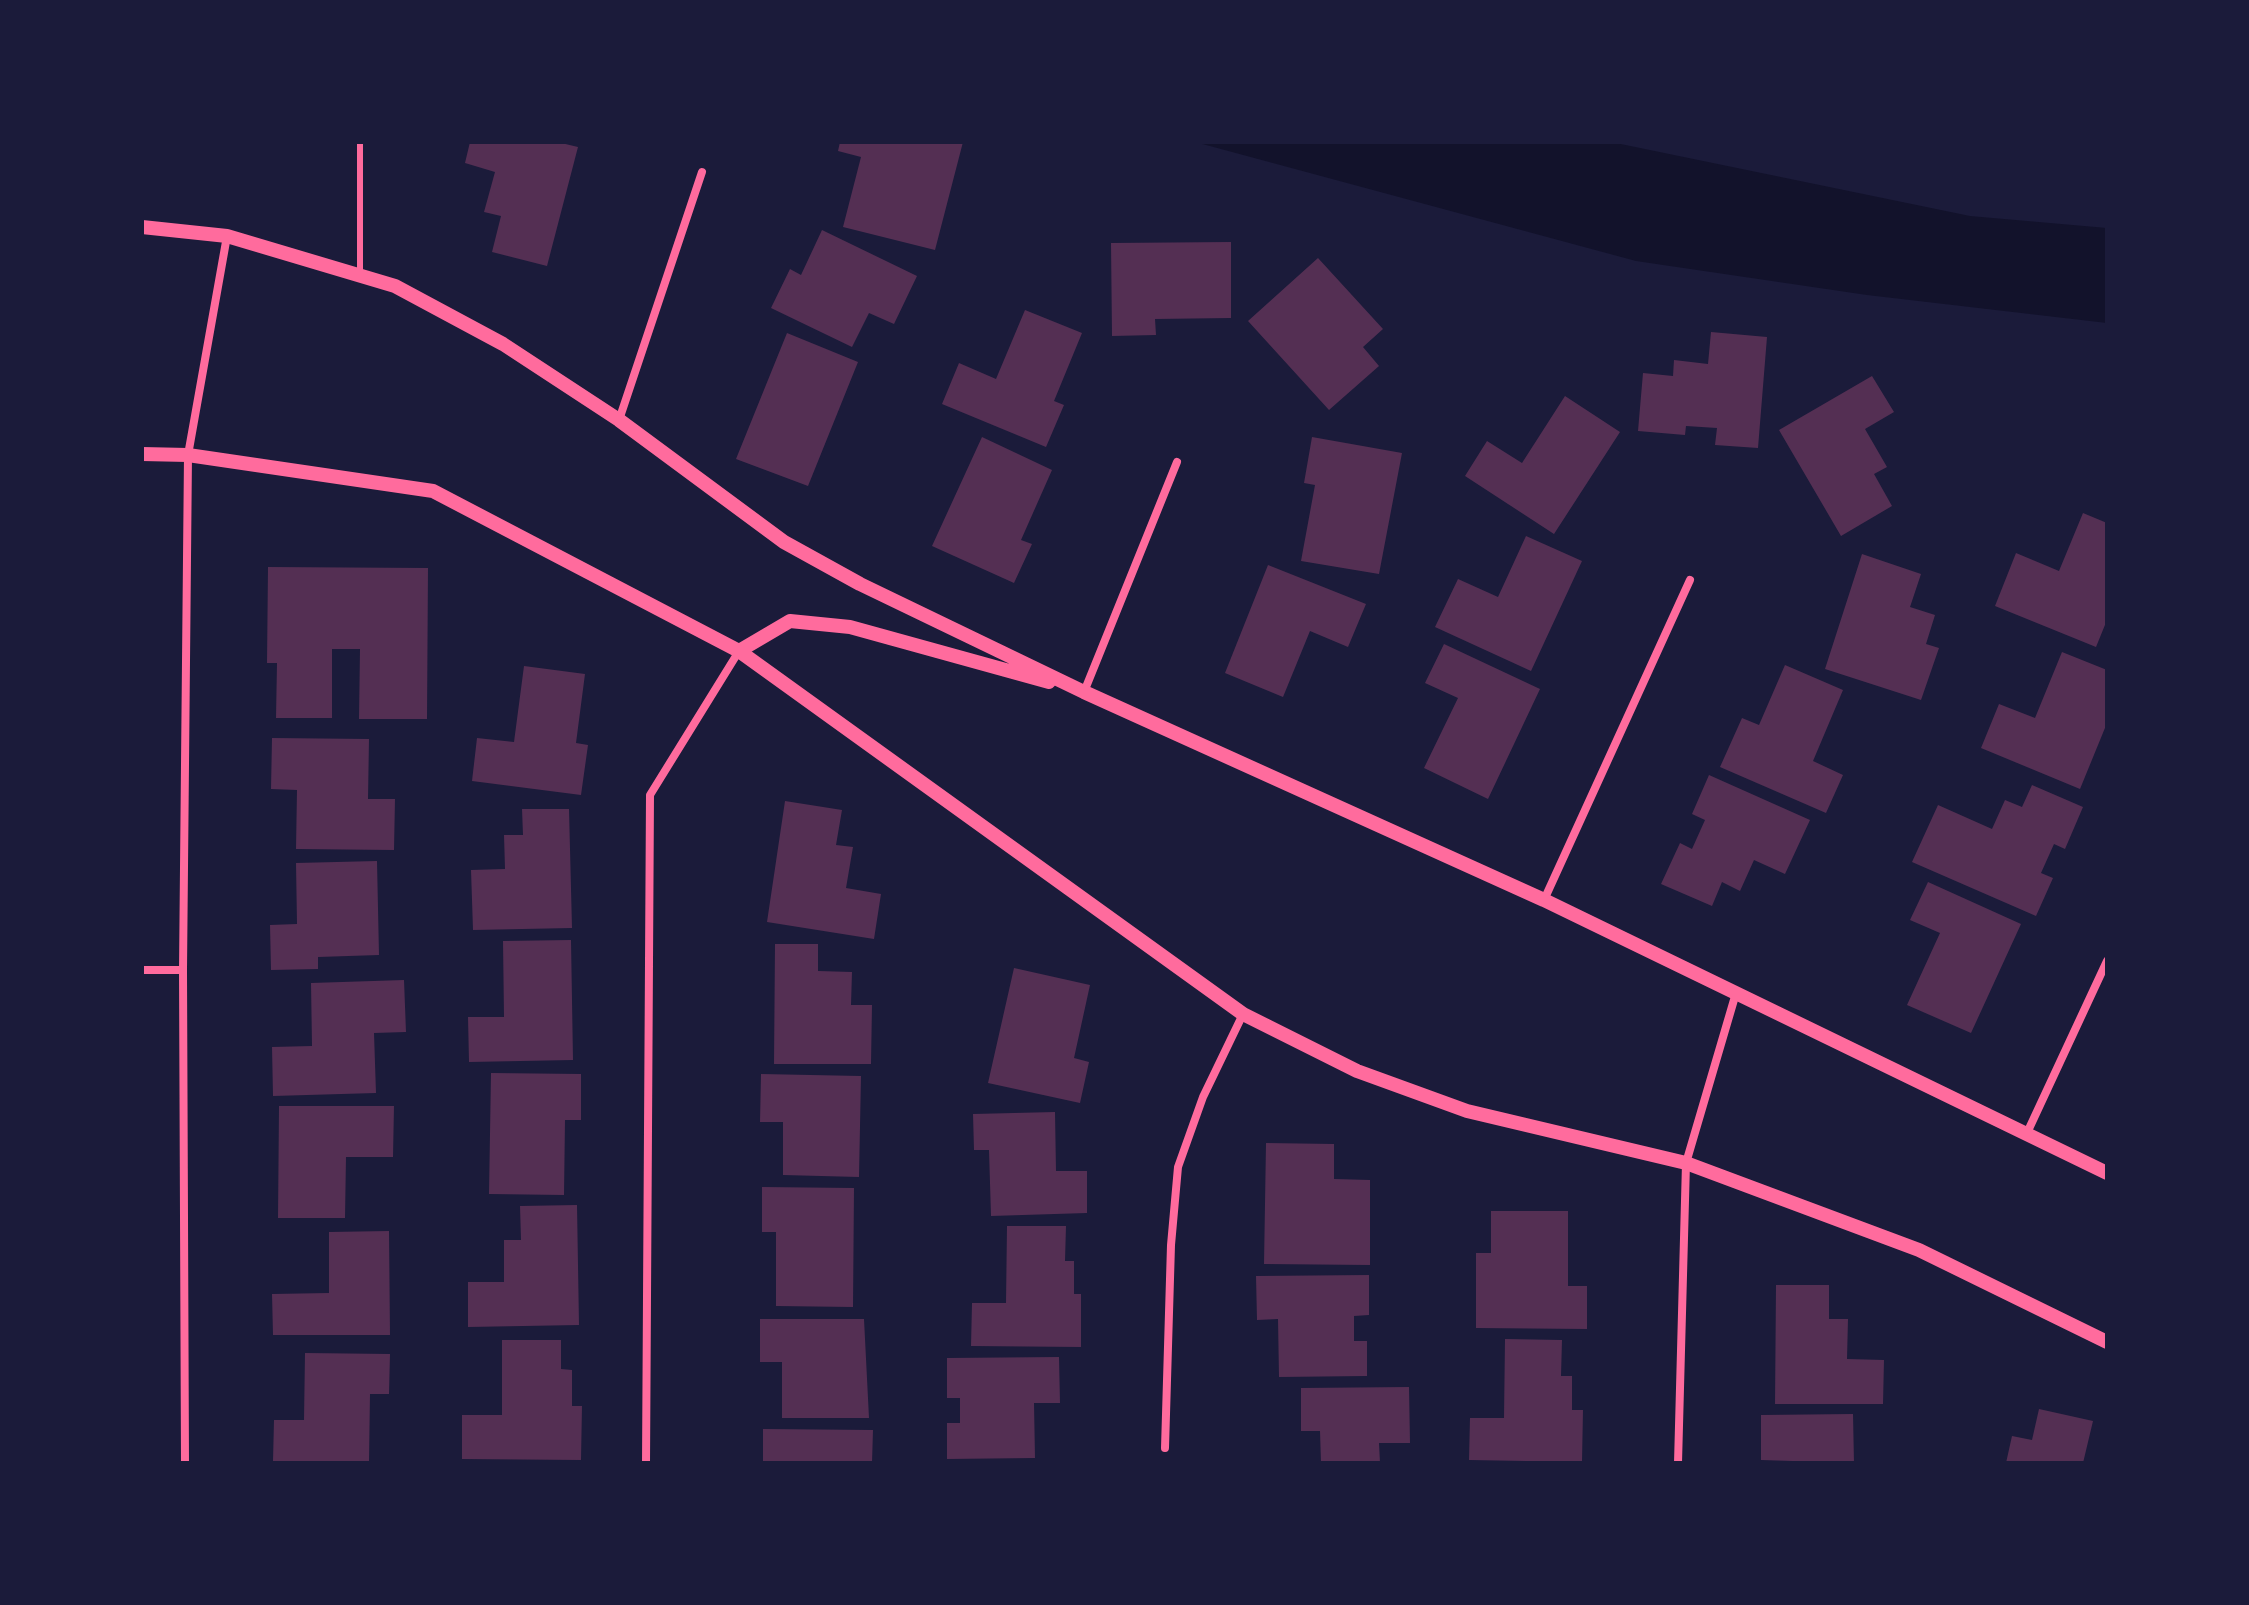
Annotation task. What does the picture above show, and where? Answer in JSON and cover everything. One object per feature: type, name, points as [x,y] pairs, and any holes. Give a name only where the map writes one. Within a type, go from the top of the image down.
[{"type":"street","points":[[619,420],[702,172]]},
{"type":"street","points":[[142,227],[227,236],[395,286],[503,344],[619,420],[784,542],[860,584],[1084,692],[1544,900],[2107,1173]]},
{"type":"street","points":[[185,1463],[183,970],[188,455],[227,236]]},
{"type":"street","points":[[142,454],[188,455],[433,491],[739,651],[1243,1014],[1357,1071],[1467,1111],[1686,1163],[1919,1250],[2107,1342]]},
{"type":"street","points":[[1084,692],[1177,462]]},
{"type":"street","points":[[1544,900],[1690,580]]},
{"type":"street","points":[[646,1463],[650,795],[739,651],[790,621],[850,627],[1084,692]]},
{"type":"street","points":[[2027,1133],[2107,961]]},
{"type":"street","points":[[142,970],[183,970]]},
{"type":"street","points":[[1678,1463],[1686,1163],[1736,992]]},
{"type":"street","points":[[1165,1448],[1171,1245],[1178,1167],[1203,1097],[1243,1014]]},
{"type":"lane","points":[[360,142],[360,275]]},
{"type":"shaded area","points":[[1195,142],[1611,142],[1970,216],[2107,228],[2107,323],[1867,295],[1636,261]]},
{"type":"building","points":[[470,142],[557,142],[578,147],[547,266],[492,252],[501,216],[484,212],[495,172],[465,163]]},
{"type":"building","points":[[840,142],[963,142],[935,250],[843,227],[861,157],[838,151]]},
{"type":"building","points":[[822,230],[917,276],[894,324],[869,313],[852,347],[771,308],[790,269],[801,275]]},
{"type":"building","points":[[1231,242],[1231,318],[1155,319],[1156,335],[1112,336],[1111,243]]},
{"type":"building","points":[[1318,258],[1383,329],[1363,347],[1379,366],[1329,410],[1248,321]]},
{"type":"building","points":[[1025,310],[1082,333],[1054,401],[1064,405],[1046,447],[942,404],[959,363],[996,379]]},
{"type":"building","points":[[1711,332],[1767,337],[1758,448],[1715,445],[1717,428],[1686,426],[1685,435],[1638,431],[1643,373],[1673,376],[1674,360],[1708,364]]},
{"type":"building","points":[[787,333],[858,362],[808,486],[736,459]]},
{"type":"building","points":[[1872,376],[1894,412],[1865,429],[1887,467],[1874,474],[1892,506],[1841,536],[1779,430]]},
{"type":"building","points":[[1565,396],[1620,432],[1554,534],[1465,476],[1487,441],[1522,463]]},
{"type":"building","points":[[982,437],[1052,470],[1021,540],[1032,544],[1014,583],[932,546]]},
{"type":"building","points":[[1312,437],[1402,453],[1379,574],[1301,561],[1315,485],[1304,483]]},
{"type":"building","points":[[2083,513],[2107,523],[2107,620],[2096,647],[1995,606],[2016,553],[2059,571]]},
{"type":"building","points":[[1526,536],[1582,561],[1531,671],[1435,627],[1458,579],[1498,597]]},
{"type":"building","points":[[1862,554],[1921,574],[1910,607],[1935,615],[1926,644],[1939,648],[1921,700],[1825,669]]},
{"type":"building","points":[[1268,565],[1366,604],[1348,647],[1310,631],[1283,697],[1225,673]]},
{"type":"building","points":[[268,567],[428,568],[427,719],[359,719],[360,649],[332,649],[332,718],[276,718],[277,663],[267,663]]},
{"type":"building","points":[[1444,644],[1540,689],[1488,799],[1424,768],[1458,698],[1425,683]]},
{"type":"building","points":[[2062,652],[2107,670],[2107,723],[2080,789],[1981,748],[1999,704],[2035,718]]},
{"type":"building","points":[[1785,665],[1843,690],[1813,761],[1843,775],[1826,813],[1720,767],[1742,718],[1759,725]]},
{"type":"building","points":[[524,666],[585,674],[576,743],[588,745],[581,795],[472,781],[477,738],[514,742]]},
{"type":"building","points":[[272,738],[369,739],[368,799],[395,799],[394,850],[296,849],[297,790],[271,789]]},
{"type":"building","points":[[1709,775],[1810,820],[1785,874],[1754,860],[1740,891],[1722,882],[1712,906],[1661,884],[1680,843],[1692,849],[1705,820],[1692,814]]},
{"type":"building","points":[[2032,785],[2083,807],[2065,849],[2054,844],[2041,873],[2053,878],[2036,916],[1912,862],[1938,805],[1992,829],[2005,800],[2022,807]]},
{"type":"building","points":[[785,801],[842,810],[836,845],[853,847],[846,888],[881,894],[874,939],[767,922]]},
{"type":"building","points":[[522,809],[569,809],[572,928],[473,930],[471,870],[505,869],[504,835],[523,835]]},
{"type":"building","points":[[377,861],[379,955],[318,957],[318,969],[271,970],[270,925],[297,924],[296,863]]},
{"type":"building","points":[[1928,882],[2021,924],[1971,1033],[1907,1005],[1940,933],[1910,920]]},
{"type":"building","points":[[571,940],[573,1060],[469,1062],[468,1017],[504,1017],[503,941]]},
{"type":"building","points":[[775,944],[818,944],[818,971],[852,972],[851,1005],[872,1005],[871,1064],[774,1064]]},
{"type":"building","points":[[1014,968],[1090,985],[1074,1058],[1089,1062],[1080,1103],[988,1083]]},
{"type":"building","points":[[404,980],[406,1032],[374,1033],[376,1093],[273,1096],[272,1047],[312,1046],[311,983]]},
{"type":"building","points":[[491,1073],[581,1074],[581,1120],[565,1120],[564,1195],[489,1194]]},
{"type":"building","points":[[761,1074],[861,1076],[859,1177],[783,1175],[783,1122],[760,1122]]},
{"type":"building","points":[[279,1106],[394,1106],[393,1157],[346,1157],[345,1218],[278,1218]]},
{"type":"building","points":[[1055,1112],[1056,1171],[1087,1171],[1087,1213],[991,1216],[989,1150],[974,1150],[973,1114]]},
{"type":"building","points":[[1266,1143],[1334,1144],[1334,1179],[1370,1180],[1370,1265],[1264,1264]]},
{"type":"building","points":[[762,1187],[854,1188],[853,1307],[776,1306],[776,1232],[762,1232]]},
{"type":"building","points":[[577,1205],[579,1325],[468,1327],[468,1282],[504,1282],[504,1240],[521,1240],[520,1206]]},
{"type":"building","points":[[1491,1211],[1568,1211],[1568,1286],[1587,1286],[1587,1329],[1476,1328],[1476,1253],[1491,1253]]},
{"type":"building","points":[[1007,1226],[1066,1226],[1065,1261],[1074,1261],[1074,1294],[1081,1294],[1081,1347],[971,1346],[972,1303],[1006,1303]]},
{"type":"building","points":[[389,1231],[390,1335],[273,1335],[272,1294],[329,1293],[329,1232]]},
{"type":"building","points":[[1369,1275],[1369,1315],[1354,1316],[1354,1341],[1367,1341],[1367,1376],[1279,1377],[1278,1319],[1257,1320],[1256,1276]]},
{"type":"building","points":[[1776,1285],[1829,1285],[1829,1319],[1848,1319],[1847,1359],[1884,1360],[1883,1404],[1775,1404]]},
{"type":"building","points":[[760,1319],[864,1319],[869,1418],[782,1418],[782,1362],[760,1362]]},
{"type":"building","points":[[1505,1339],[1562,1340],[1561,1376],[1572,1376],[1572,1410],[1583,1410],[1582,1462],[1469,1460],[1470,1418],[1504,1418]]},
{"type":"building","points":[[502,1340],[561,1340],[561,1369],[572,1370],[572,1406],[582,1406],[581,1460],[462,1459],[462,1415],[502,1415]]},
{"type":"building","points":[[305,1353],[390,1354],[389,1394],[370,1394],[369,1462],[273,1461],[274,1420],[304,1420]]},
{"type":"building","points":[[1059,1357],[1060,1403],[1034,1403],[1035,1458],[947,1459],[947,1423],[960,1423],[960,1398],[947,1398],[947,1358]]},
{"type":"building","points":[[1409,1387],[1410,1443],[1379,1443],[1380,1463],[1321,1463],[1320,1431],[1301,1431],[1301,1388]]},
{"type":"building","points":[[2039,1409],[2093,1421],[2083,1463],[2006,1463],[2012,1436],[2032,1440]]},
{"type":"building","points":[[1853,1414],[1854,1463],[1761,1460],[1761,1415]]},
{"type":"building","points":[[763,1429],[873,1430],[872,1463],[763,1463]]}]
